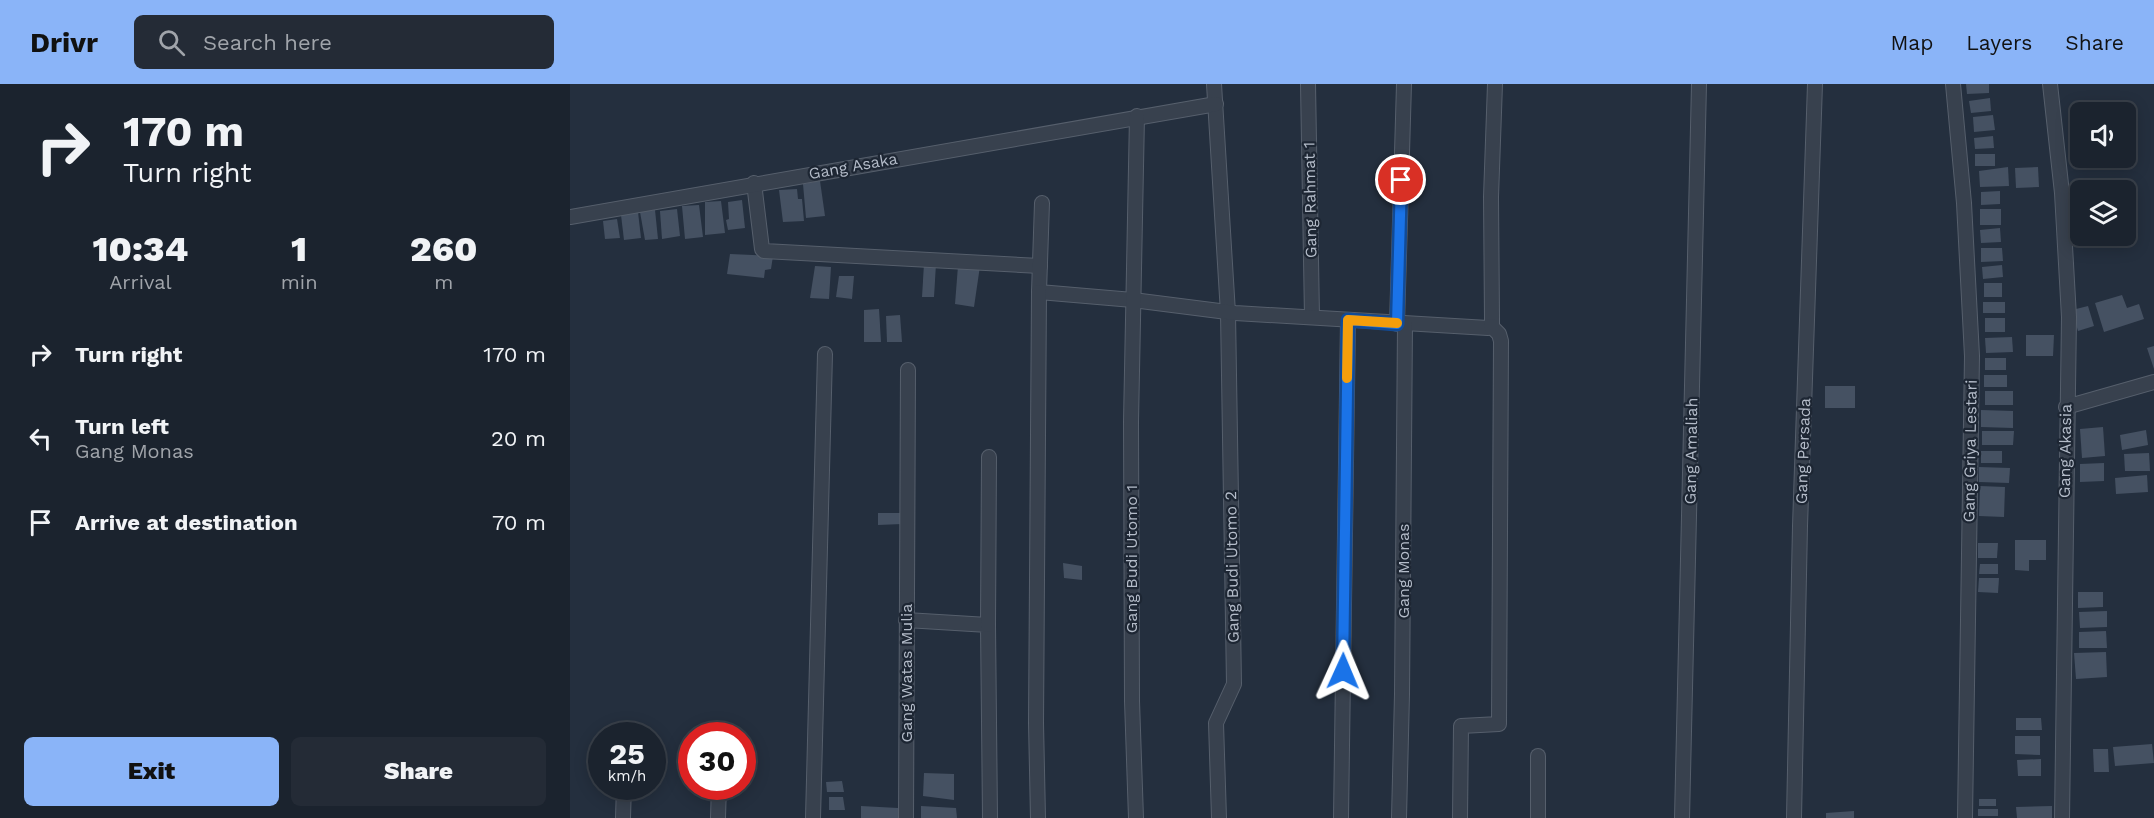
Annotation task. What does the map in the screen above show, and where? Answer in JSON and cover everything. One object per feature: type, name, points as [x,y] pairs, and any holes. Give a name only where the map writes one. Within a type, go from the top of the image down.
[{"type":"street","name":"Gang Budi Utomo 2","points":[[1214,84],[1228,313],[1234,684],[1216,723],[1220,818]]},
{"type":"street","name":"Gang Rahmat 1","points":[[1308,84],[1312,317]]},
{"type":"street","name":"Gang Monas","points":[[1399,818],[1402,694],[1401,324],[1404,84]]},
{"type":"street","points":[[1491,326],[1495,84]]},
{"type":"street","name":"Gang Amaliah","points":[[1682,818],[1699,84]]},
{"type":"street","name":"Gang Persada","points":[[1794,818],[1800,526],[1815,84]]},
{"type":"street","name":"Gang Griya Lestari","points":[[1953,84],[1964,203],[1972,356],[1965,818]]},
{"type":"street","name":"Gang Akasia","points":[[2050,84],[2068,265],[2062,818]]},
{"type":"street","name":"Gang Asaka","points":[[570,217],[1216,104]]},
{"type":"street","name":"Gang Budi Utomo 1","points":[[1136,818],[1132,689],[1133,300],[1137,116]]},
{"type":"street","points":[[754,183],[762,249],[764,250],[1040,266]]},
{"type":"street","points":[[1038,818],[1036,723],[1039,292],[1042,203]]},
{"type":"street","points":[[1039,292],[1133,300],[1228,313],[1401,324],[1491,326],[1500,334],[1498,724],[1461,726],[1460,818]]},
{"type":"street","points":[[1341,818],[1348,320]]},
{"type":"street","points":[[813,818],[825,354]]},
{"type":"street","name":"Gang Watas Mulia","points":[[906,818],[908,370]]},
{"type":"street","points":[[2066,407],[2154,382]]},
{"type":"street","points":[[989,457],[990,818]]},
{"type":"street","points":[[906,620],[988,625]]},
{"type":"street","points":[[1538,756],[1538,818]]},
{"type":"street","points":[[623,818],[624,800]]},
{"type":"street","points":[[718,818],[719,800]]},
{"type":"building","points":[[1966,84],[1989,84],[1989,93],[1967,94]]},
{"type":"building","points":[[1990,98],[1991,111],[1971,113],[1969,101]]},
{"type":"building","points":[[1993,115],[1995,130],[1974,132],[1973,117]]},
{"type":"building","points":[[1993,136],[1994,148],[1975,149],[1974,138]]},
{"type":"building","points":[[1975,154],[1995,154],[1995,166],[1975,166]]},
{"type":"building","points":[[2008,167],[2009,186],[1980,187],[1979,171]]},
{"type":"building","points":[[2038,167],[2039,187],[2016,188],[2015,168]]},
{"type":"building","points":[[820,181],[825,216],[806,218],[803,184]]},
{"type":"building","points":[[797,189],[798,199],[802,199],[804,221],[783,222],[779,190]]},
{"type":"building","points":[[2000,191],[2000,204],[1981,205],[1981,192]]},
{"type":"building","points":[[742,200],[745,228],[728,230],[726,220],[729,219],[728,202]]},
{"type":"building","points":[[721,201],[725,233],[705,235],[705,202]]},
{"type":"building","points":[[699,205],[703,237],[685,239],[682,206]]},
{"type":"building","points":[[677,209],[680,236],[662,239],[660,211]]},
{"type":"building","points":[[1980,209],[2001,209],[2001,225],[1980,225]]},
{"type":"building","points":[[655,210],[658,239],[645,240],[640,212]]},
{"type":"building","points":[[638,212],[641,238],[624,240],[621,215]]},
{"type":"building","points":[[617,219],[620,238],[605,239],[603,221]]},
{"type":"building","points":[[2000,228],[2001,242],[1981,243],[1980,230]]},
{"type":"building","points":[[1981,248],[2002,248],[2003,261],[1981,262]]},
{"type":"building","points":[[730,254],[773,256],[771,269],[765,270],[764,278],[727,274]]},
{"type":"building","points":[[924,264],[936,264],[934,297],[922,297]]},
{"type":"building","points":[[2002,265],[2003,277],[1983,279],[1982,267]]},
{"type":"building","points":[[815,266],[831,267],[829,299],[810,298]]},
{"type":"building","points":[[958,266],[980,266],[974,307],[955,304]]},
{"type":"building","points":[[839,276],[854,276],[852,299],[836,297]]},
{"type":"building","points":[[1984,283],[2002,283],[2002,297],[1984,297]]},
{"type":"building","points":[[2122,295],[2127,308],[2139,304],[2144,319],[2104,332],[2095,303]]},
{"type":"building","points":[[1983,302],[2005,302],[2005,313],[1983,313]]},
{"type":"building","points":[[2088,306],[2094,326],[2078,331],[2072,310]]},
{"type":"building","points":[[879,309],[881,342],[864,342],[864,310]]},
{"type":"building","points":[[900,315],[902,342],[887,342],[886,316]]},
{"type":"building","points":[[1985,318],[2005,318],[2005,332],[1985,332]]},
{"type":"building","points":[[2026,335],[2054,335],[2053,356],[2026,356]]},
{"type":"building","points":[[2012,337],[2013,352],[1986,353],[1985,338]]},
{"type":"building","points":[[2154,346],[2154,369],[2147,348]]},
{"type":"building","points":[[1985,358],[2006,358],[2006,370],[1985,370]]},
{"type":"building","points":[[1984,375],[2007,375],[2007,387],[1984,387]]},
{"type":"building","points":[[1825,386],[1855,386],[1855,408],[1825,408]]},
{"type":"building","points":[[1985,391],[2013,391],[2013,405],[1985,405]]},
{"type":"building","points":[[1981,410],[2013,411],[2013,428],[1981,427]]},
{"type":"building","points":[[2103,427],[2105,456],[2082,458],[2080,429]]},
{"type":"building","points":[[2146,430],[2148,445],[2122,450],[2120,435]]},
{"type":"building","points":[[1982,431],[2014,431],[2013,445],[1982,445]]},
{"type":"building","points":[[1981,451],[2002,451],[2002,463],[1981,463]]},
{"type":"building","points":[[2149,453],[2150,471],[2125,471],[2124,454]]},
{"type":"building","points":[[2104,463],[2104,481],[2080,482],[2080,464]]},
{"type":"building","points":[[1979,467],[2010,468],[2009,483],[1979,482]]},
{"type":"building","points":[[2147,475],[2148,492],[2116,494],[2115,478]]},
{"type":"building","points":[[1980,486],[2005,487],[2004,517],[1979,516]]},
{"type":"building","points":[[878,513],[902,513],[902,524],[878,525]]},
{"type":"building","points":[[2015,540],[2046,540],[2046,560],[2029,560],[2029,571],[2015,570]]},
{"type":"building","points":[[1978,543],[1998,543],[1997,558],[1978,558]]},
{"type":"building","points":[[1063,563],[1082,566],[1082,580],[1064,578]]},
{"type":"building","points":[[1980,564],[1998,564],[1998,574],[1979,574]]},
{"type":"building","points":[[1979,578],[1999,578],[1998,593],[1978,592]]},
{"type":"building","points":[[2078,592],[2103,592],[2103,607],[2078,608]]},
{"type":"building","points":[[2107,611],[2107,627],[2080,628],[2079,612]]},
{"type":"building","points":[[2106,631],[2107,648],[2079,648],[2079,632]]},
{"type":"building","points":[[2106,652],[2107,677],[2076,679],[2074,653]]},
{"type":"building","points":[[2016,718],[2041,718],[2042,730],[2016,730]]},
{"type":"building","points":[[2015,736],[2040,736],[2040,755],[2015,754]]},
{"type":"building","points":[[2152,744],[2154,763],[2115,766],[2113,747]]},
{"type":"building","points":[[2093,749],[2108,749],[2109,772],[2094,772]]},
{"type":"building","points":[[2041,759],[2041,776],[2018,776],[2017,760]]},
{"type":"building","points":[[924,773],[954,774],[954,800],[923,796]]},
{"type":"building","points":[[842,781],[844,792],[827,792],[826,782]]},
{"type":"building","points":[[829,797],[843,797],[845,810],[829,810]]},
{"type":"building","points":[[1979,799],[1996,799],[1996,806],[1979,806]]},
{"type":"building","points":[[861,806],[898,808],[898,818],[861,818]]},
{"type":"building","points":[[921,806],[956,808],[957,818],[921,818]]},
{"type":"building","points":[[2052,806],[2052,818],[2017,818],[2016,807]]},
{"type":"building","points":[[1978,809],[1998,809],[1998,816],[1978,816]]},
{"type":"building","points":[[1854,811],[1854,818],[1826,818],[1826,813]]},
{"type":"slow traffic","points":[[1347,378],[1348,320],[1397,323]]},
{"type":"route","points":[[1343,671],[1348,320],[1397,324],[1401,180]]}]
